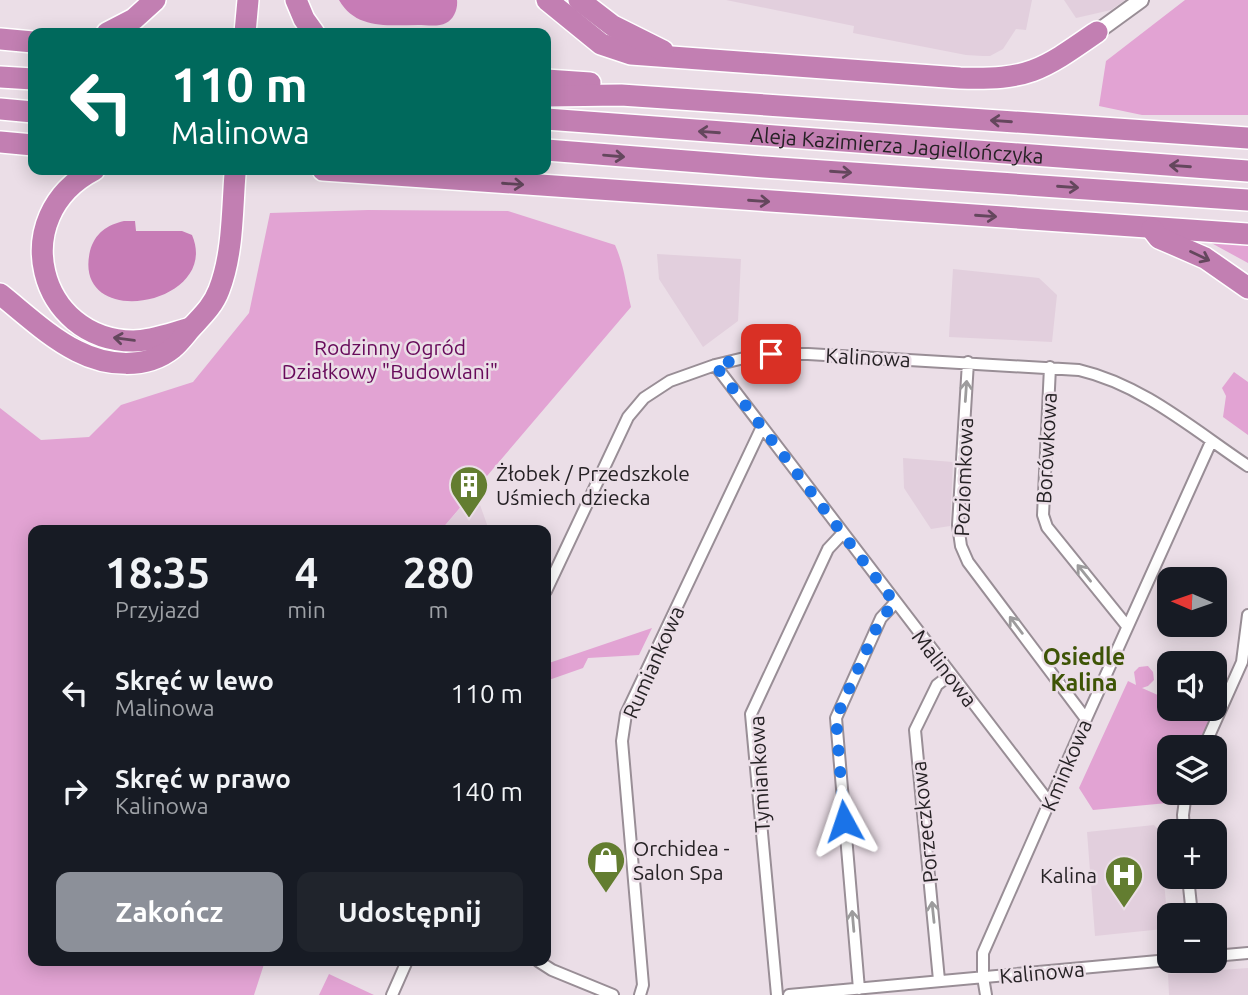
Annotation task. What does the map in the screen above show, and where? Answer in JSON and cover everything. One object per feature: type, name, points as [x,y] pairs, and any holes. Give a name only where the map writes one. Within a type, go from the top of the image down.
[{"type":"highway","points":[[117,28],[134,19],[155,0]]},
{"type":"highway","points":[[245,28],[248,0]]},
{"type":"highway","points":[[296,0],[310,28]]},
{"type":"highway","points":[[547,0],[584,32],[612,50],[631,54],[960,78],[999,79],[1024,75],[1043,68],[1097,32]]},
{"type":"highway","points":[[579,0],[613,26],[675,57]]},
{"type":"highway","points":[[0,39],[28,42]]},
{"type":"highway","points":[[0,76],[28,79]]},
{"type":"highway","points":[[551,80],[598,83],[621,95]]},
{"type":"highway","points":[[551,96],[621,95],[1245,137]]},
{"type":"highway","points":[[0,109],[28,112]]},
{"type":"highway","name":"Aleja Kazimierza Jagiellończyka","points":[[551,119],[1248,171]]},
{"type":"highway","points":[[0,142],[28,145]]},
{"type":"highway","name":"Aleja Kazimierza Jagiellończyka","points":[[551,150],[1248,200]]},
{"type":"highway","points":[[87,175],[64,191],[46,224],[42,244],[44,269],[55,298],[79,323],[90,330],[117,339],[145,340],[191,328]]},
{"type":"highway","points":[[0,294],[76,351],[104,361],[134,363],[161,356],[172,348],[214,301],[223,277],[235,175]]},
{"type":"highway","points":[[392,175],[1248,234]]},
{"type":"highway","points":[[1151,227],[1159,238],[1205,258],[1248,288]]},
{"type":"street","points":[[1097,32],[1141,0]]},
{"type":"street","name":"Kalinowa","points":[[551,580],[628,417],[643,398],[670,381],[715,365],[761,354],[1073,368],[1102,375],[1140,392],[1248,466]]},
{"type":"street","name":"Poziomkowa","points":[[968,362],[958,525],[961,546],[968,562],[1086,719]]},
{"type":"street","name":"Malinowa","points":[[715,365],[761,429],[1049,802]]},
{"type":"street","name":"Borówkowa","points":[[1050,367],[1043,515],[1048,527],[1127,626]]},
{"type":"street","name":"Rumiankowa","points":[[640,995],[643,985],[622,741],[626,714],[761,429]]},
{"type":"street","name":"Kminkowa","points":[[986,995],[983,953],[1211,442]]},
{"type":"street","name":"Tymiankowa","points":[[777,995],[751,714],[828,549],[843,533]]},
{"type":"street","points":[[859,989],[836,718],[881,618],[895,603]]},
{"type":"street","points":[[1209,735],[1242,662],[1248,615]]},
{"type":"street","name":"Porzeczkowa","points":[[939,980],[915,730],[937,685],[950,675]]},
{"type":"street","points":[[1227,955],[1248,953]]},
{"type":"street","name":"Kalinowa","points":[[789,995],[1157,961]]},
{"type":"street","points":[[391,995],[405,966]]},
{"type":"street","points":[[546,966],[613,995]]},
{"type":"shaded area","points":[[339,0],[457,0],[457,3],[453,16],[443,24],[385,25],[354,17]]},
{"type":"shaded area","points":[[726,0],[1032,0],[1026,30],[1016,29],[1003,49],[990,56],[983,56],[853,33],[854,26]]},
{"type":"shaded area","points":[[1064,0],[1125,0],[1111,10],[1076,18]]},
{"type":"shaded area","points":[[124,221],[135,221],[136,231],[182,231],[192,235],[195,259],[186,279],[168,292],[145,300],[122,300],[102,293],[90,277],[90,251],[102,231]]},
{"type":"shaded area","points":[[657,254],[741,259],[738,321],[703,347],[659,279]]},
{"type":"shaded area","points":[[953,269],[1039,278],[1057,295],[1052,342],[949,337]]},
{"type":"shaded area","points":[[903,458],[953,462],[950,526],[931,529],[904,488]]},
{"type":"shaded area","points":[[475,491],[487,525],[445,525]]},
{"type":"shaded area","points":[[1154,825],[1157,828],[1157,889],[1165,889],[1166,903],[1157,903],[1157,930],[1095,936],[1087,832]]},
{"type":"shaded area","points":[[1248,968],[1248,995],[1169,995],[1168,974],[1227,973],[1227,970]]},
{"type":"green space","points":[[1185,0],[1248,0],[1248,115],[1142,115],[1099,106],[1106,61]]},
{"type":"green space","name":"Rodzinny Ogród Działkowy \"Budowlani\"","points":[[368,210],[508,211],[615,245],[631,307],[445,525],[28,525],[28,966],[263,966],[254,995],[0,995],[0,408],[41,440],[89,437],[121,405],[193,382],[249,313],[270,213]]},
{"type":"green space","points":[[1204,239],[1248,243],[1248,263]]},
{"type":"green space","points":[[1234,372],[1248,382],[1248,435],[1223,417],[1226,396],[1222,388]]},
{"type":"green space","points":[[652,628],[639,655],[588,658],[583,668],[551,679],[551,662]]},
{"type":"green space","points":[[1148,666],[1153,672],[1154,680],[1142,688],[1157,695],[1157,721],[1210,721],[1203,735],[1157,735],[1157,804],[1093,810],[1079,788],[1128,681],[1136,685],[1134,672],[1139,667]]},
{"type":"green space","points":[[329,974],[374,995],[319,995]]},
{"type":"place","name":"Żłobek / Przedszkole Uśmiech dziecka","points":[[469,519]]},
{"type":"place","name":"Orchidea - Salon Spa","points":[[606,894]]},
{"type":"place","name":"Kalina","points":[[1124,909]]},
{"type":"district","name":"Osiedle Kalina","points":[[1084,669]]},
{"type":"route","points":[[771,354],[715,365],[895,603],[881,618],[836,718],[844,821]]}]
